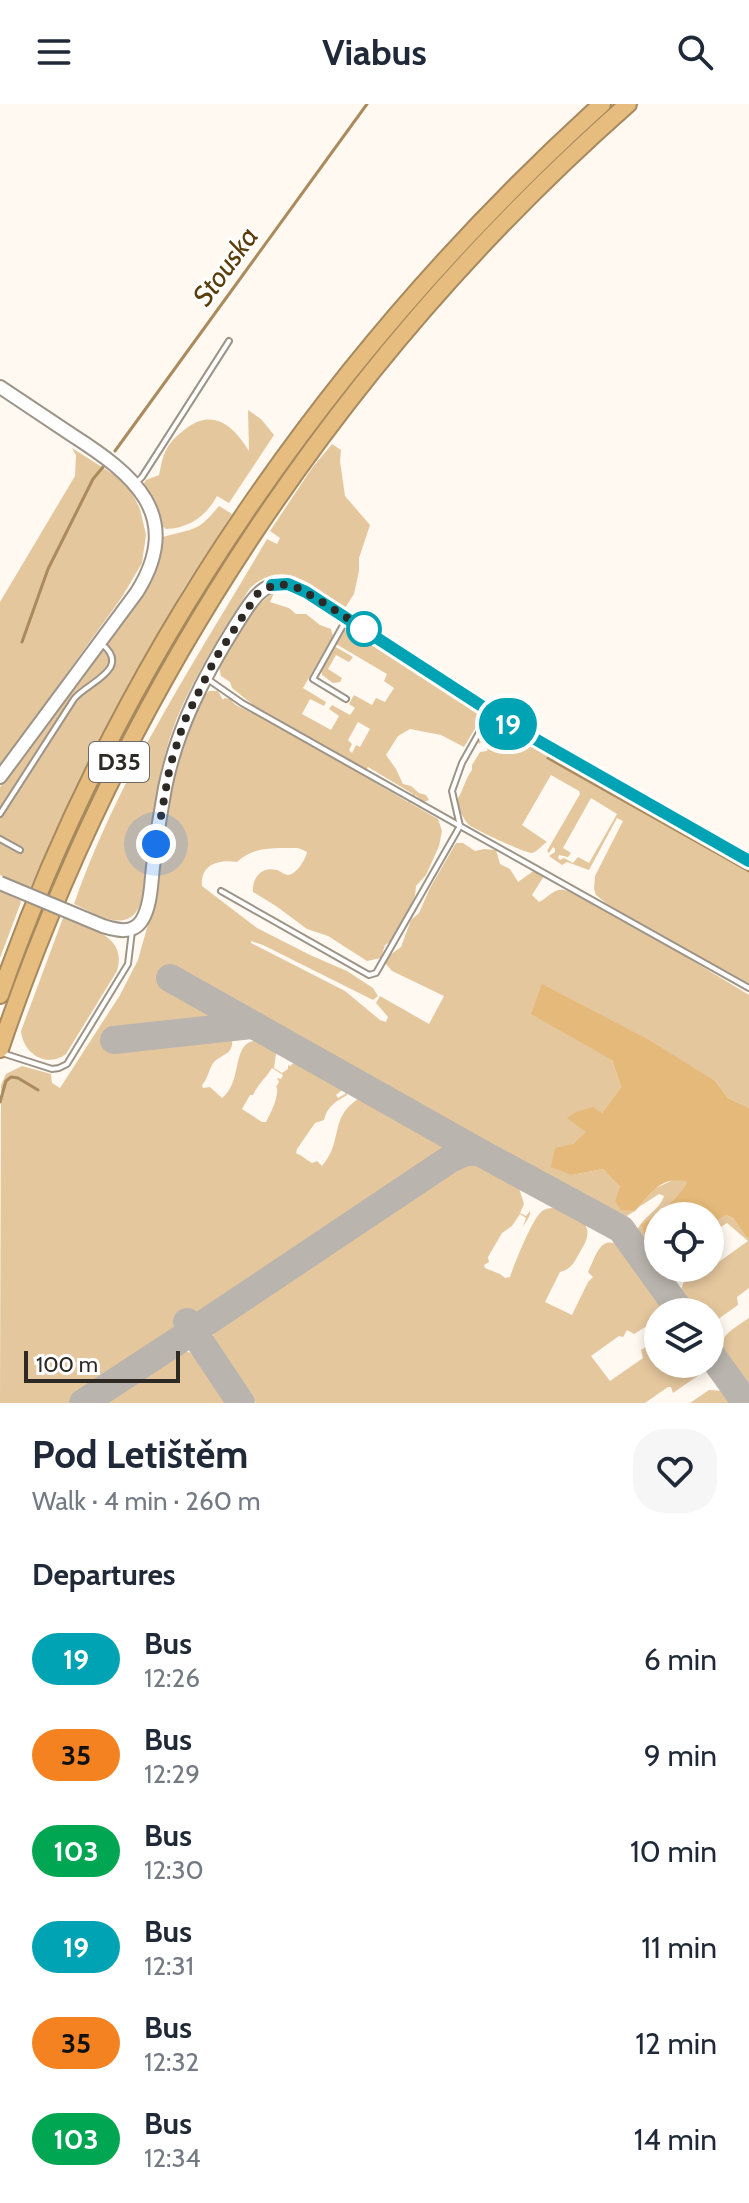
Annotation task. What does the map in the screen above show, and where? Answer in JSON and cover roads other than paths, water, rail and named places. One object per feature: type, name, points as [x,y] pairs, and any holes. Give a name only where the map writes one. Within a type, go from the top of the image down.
[{"type":"highway","name":"D35","points":[[0,995],[54,859],[115,731],[184,608],[266,483],[330,396],[415,293],[485,216],[602,104]]},
{"type":"highway","name":"D35","points":[[0,1051],[56,899],[127,747],[191,631],[279,494],[369,374],[431,301],[522,203],[628,104]]},
{"type":"main road","points":[[0,387],[105,456],[135,484],[144,497],[155,531],[153,554],[141,585],[0,777]]},
{"type":"main road","points":[[0,883],[103,926],[118,930],[132,929],[141,922],[146,909],[165,790],[176,743],[189,709],[251,602],[258,593],[283,583],[300,588],[490,713],[749,861]]},
{"type":"lane","points":[[135,484],[229,341]]},
{"type":"lane","points":[[346,699],[313,679],[347,618]]},
{"type":"lane","points":[[0,814],[74,699],[110,669],[110,652],[100,643]]},
{"type":"lane","points":[[205,678],[242,703],[749,988]]},
{"type":"lane","points":[[221,891],[369,975],[376,973],[460,826],[452,791],[462,763],[490,713]]},
{"type":"lane","points":[[0,839],[20,850]]},
{"type":"lane","points":[[0,1051],[52,1069],[67,1064],[128,964],[132,929]]},
{"type":"waterway","name":"Stouska","points":[[115,451],[367,104]]},
{"type":"waterway","name":"Stouska","points":[[22,642],[48,569],[93,479],[103,467]]},
{"type":"waterway","points":[[548,758],[749,871]]},
{"type":"waterway","points":[[0,1102],[6,1081],[11,1077],[38,1090]]}]
